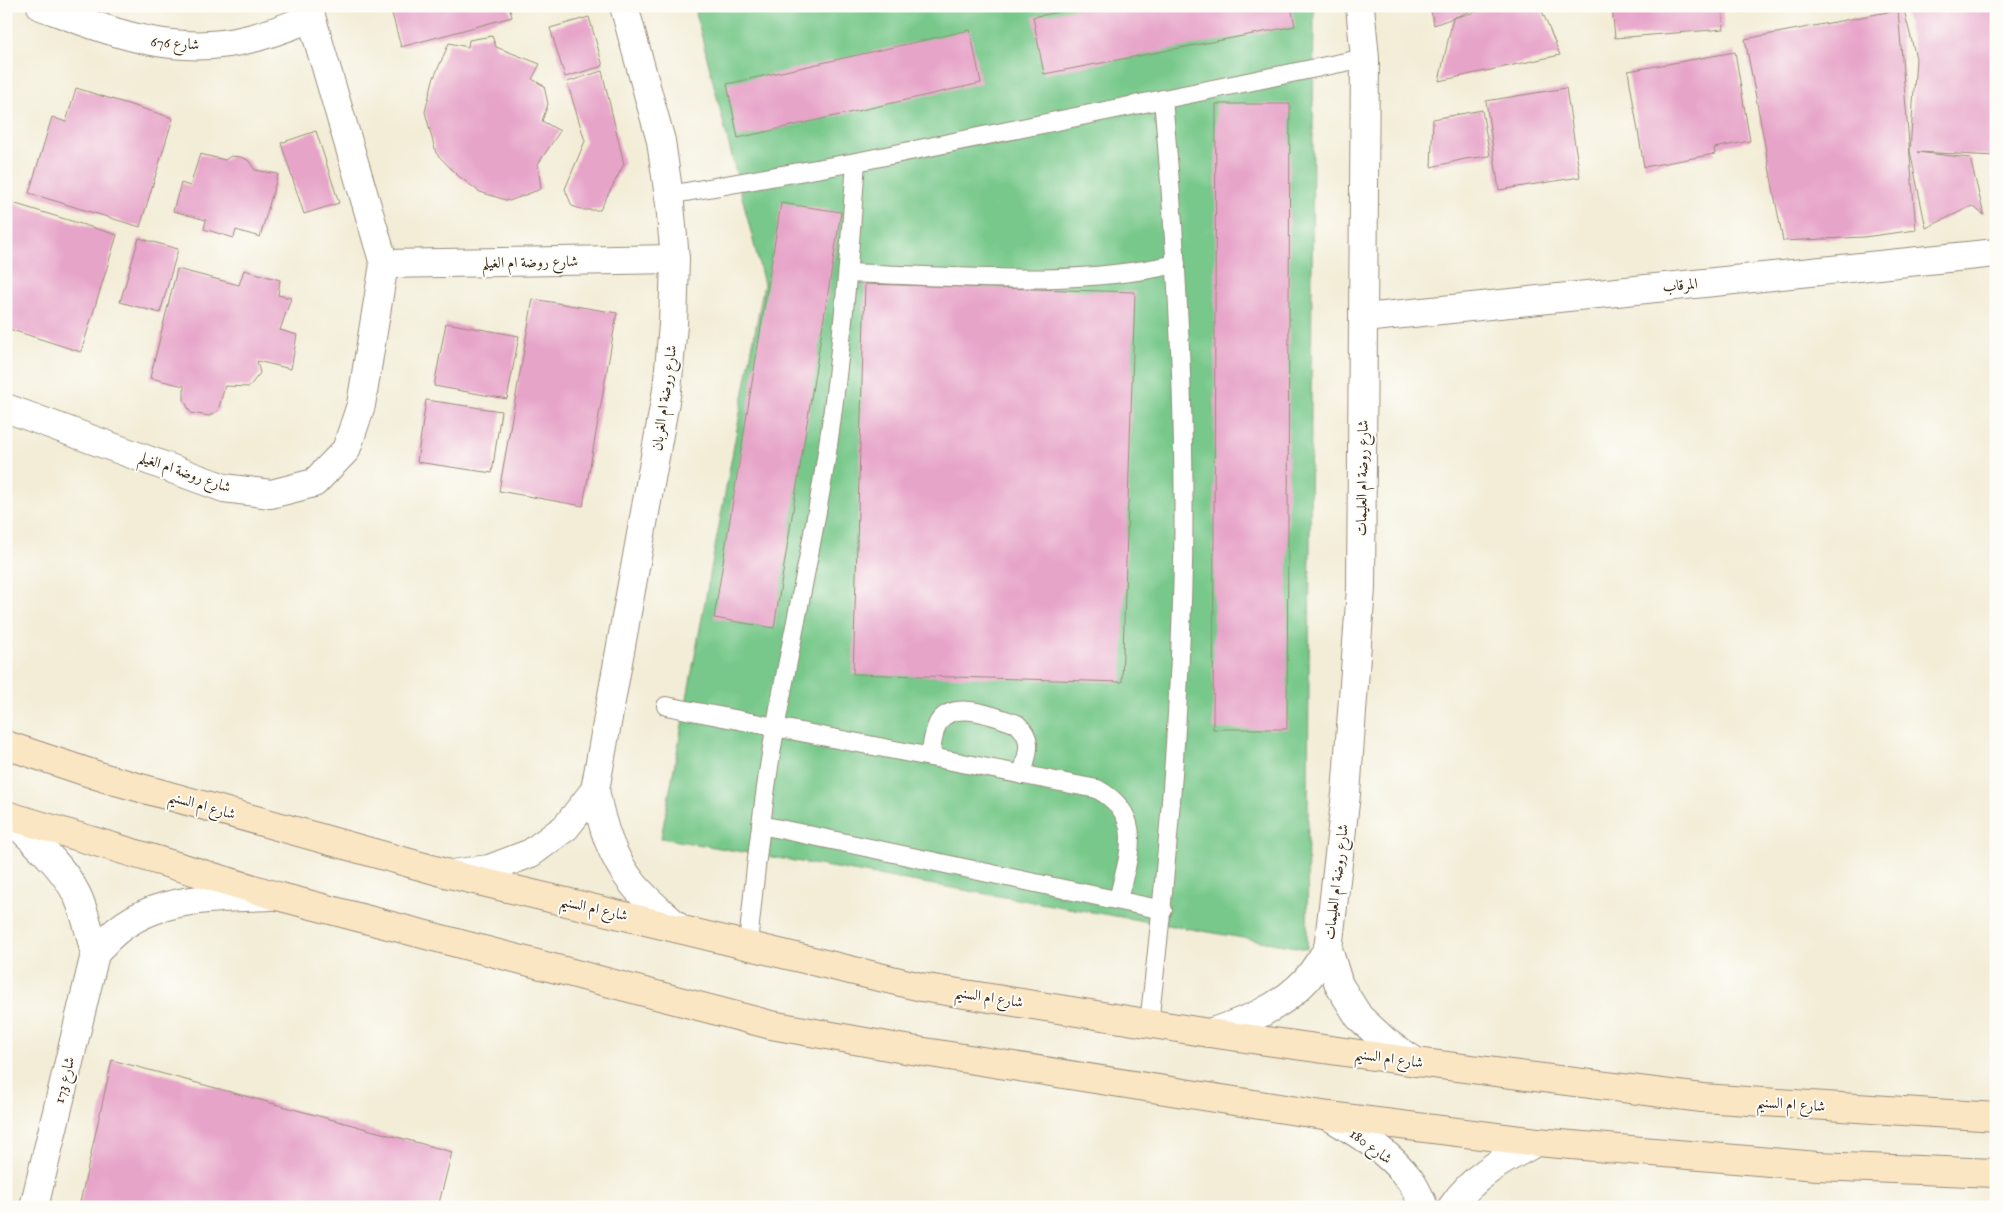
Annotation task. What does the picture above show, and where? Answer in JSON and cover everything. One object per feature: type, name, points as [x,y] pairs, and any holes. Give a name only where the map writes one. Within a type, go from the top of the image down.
[{"type":"main road","name":"شارع ام السنيم","points":[[6,745],[105,778],[449,874],[921,987],[1209,1033],[1416,1062],[1702,1098],[1996,1117]]},
{"type":"main road","points":[[7,816],[277,896],[771,1025],[899,1048],[1328,1116],[1537,1142],[1817,1166],[1996,1173]]},
{"type":"street","name":"شارع 676","points":[[41,6],[118,34],[156,43],[204,46],[252,39],[310,12]]},
{"type":"street","name":"شارع روضة ام الغربان","points":[[624,6],[661,140],[669,195],[675,259],[674,325],[667,390],[595,790],[602,825],[615,857],[635,886],[679,928]]},
{"type":"street","name":"شارع روضة ام العليمات","points":[[1360,6],[1365,58],[1361,588],[1346,794],[1328,949],[1339,985],[1359,1017],[1386,1042],[1416,1062]]},
{"type":"street","name":"شارع روضة ام الغيلم","points":[[6,408],[224,488],[271,494],[314,483],[346,450],[361,405],[384,264],[310,12]]},
{"type":"street","name":"المرقاب","points":[[1364,318],[1996,253]]},
{"type":"street","name":"شارع روضة ام الغيلم","points":[[384,264],[675,259]]},
{"type":"street","name":"شارع روضة ام الغربان","points":[[449,874],[489,869],[531,853],[566,827],[595,790]]},
{"type":"street","name":"شارع 173","points":[[7,816],[55,864],[76,894],[88,926],[95,954]]},
{"type":"street","name":"شارع 173","points":[[34,1207],[95,954],[107,938],[141,914],[162,907],[214,898],[277,896]]},
{"type":"street","name":"شارع روضة ام العليمات","points":[[1209,1033],[1246,1021],[1279,1005],[1307,980],[1328,949]]},
{"type":"street","name":"شارع 180","points":[[1328,1116],[1364,1137],[1390,1156],[1410,1181],[1424,1207]]},
{"type":"street","points":[[1452,1207],[1461,1194],[1481,1175],[1503,1160],[1537,1142]]},
{"type":"lane","points":[[669,195],[856,162],[1365,58]]},
{"type":"lane","points":[[1149,1023],[1163,910],[1173,794],[1180,678],[1183,562],[1180,331],[1163,99]]},
{"type":"lane","points":[[748,945],[761,825],[776,727],[826,459],[848,273],[856,162]]},
{"type":"lane","points":[[848,273],[1078,278],[1136,272],[1176,264]]},
{"type":"lane","points":[[666,706],[1097,789],[1110,796],[1121,807],[1128,820],[1131,835],[1130,850],[1118,900]]},
{"type":"lane","points":[[930,757],[935,732],[943,716],[960,709],[1017,724],[1023,729],[1029,743],[1022,775]]},
{"type":"lane","points":[[761,825],[1163,910]]},
{"type":"green space","points":[[694,6],[1314,6],[1307,949],[661,838],[764,284]]},
{"type":"building","points":[[390,6],[509,6],[512,17],[401,47]]},
{"type":"building","points":[[1089,6],[1291,6],[1295,26],[1044,74],[1033,17]]},
{"type":"building","points":[[1430,6],[1483,6],[1434,25]]},
{"type":"building","points":[[1499,6],[1540,6],[1560,55],[1439,81],[1453,18]]},
{"type":"building","points":[[1612,6],[1722,6],[1724,29],[1615,38]]},
{"type":"building","points":[[1903,6],[1996,6],[1996,156],[1917,152],[1970,158],[1984,215],[1972,206],[1926,228],[1910,151],[1916,58]]},
{"type":"building","points":[[1898,10],[1916,230],[1864,237],[1783,241],[1745,39]]},
{"type":"building","points":[[589,17],[603,66],[565,77],[550,28]]},
{"type":"building","points":[[970,30],[981,83],[738,138],[727,84]]},
{"type":"building","points":[[492,36],[496,47],[540,64],[532,79],[544,86],[548,104],[542,121],[560,131],[538,164],[541,189],[509,201],[480,192],[457,175],[436,153],[425,112],[433,80],[449,43],[468,47],[469,40]]},
{"type":"building","points":[[1735,52],[1750,141],[1714,148],[1715,154],[1644,167],[1628,71]]},
{"type":"building","points":[[602,71],[624,164],[600,210],[584,210],[572,206],[565,189],[585,141],[567,82]]},
{"type":"building","points":[[76,88],[173,118],[140,227],[29,193],[52,117],[66,122]]},
{"type":"building","points":[[1566,88],[1580,177],[1499,190],[1486,101]]},
{"type":"building","points":[[1216,104],[1290,104],[1287,729],[1213,729]]},
{"type":"building","points":[[1482,110],[1490,156],[1465,159],[1431,167],[1433,119]]},
{"type":"building","points":[[316,131],[339,203],[304,214],[281,143]]},
{"type":"building","points":[[200,154],[225,160],[231,156],[240,157],[248,160],[255,170],[278,174],[260,237],[236,230],[234,238],[204,229],[206,220],[173,211],[181,183],[190,186]]},
{"type":"building","points":[[6,201],[117,235],[81,352],[6,328]]},
{"type":"building","points":[[781,203],[841,212],[774,628],[714,618]]},
{"type":"building","points":[[139,238],[178,249],[160,313],[120,302]]},
{"type":"building","points":[[177,269],[239,285],[244,270],[280,280],[278,295],[291,298],[280,330],[297,335],[291,369],[257,361],[260,373],[249,387],[225,386],[218,411],[209,416],[191,413],[184,400],[184,386],[150,378]]},
{"type":"building","points":[[865,284],[1135,292],[1122,682],[853,674]]},
{"type":"building","points":[[533,299],[617,313],[583,506],[499,491]]},
{"type":"building","points":[[446,323],[519,336],[507,399],[434,386]]},
{"type":"building","points":[[426,400],[501,411],[492,473],[417,462]]},
{"type":"building","points":[[112,1060],[452,1152],[438,1207],[79,1207]]}]
